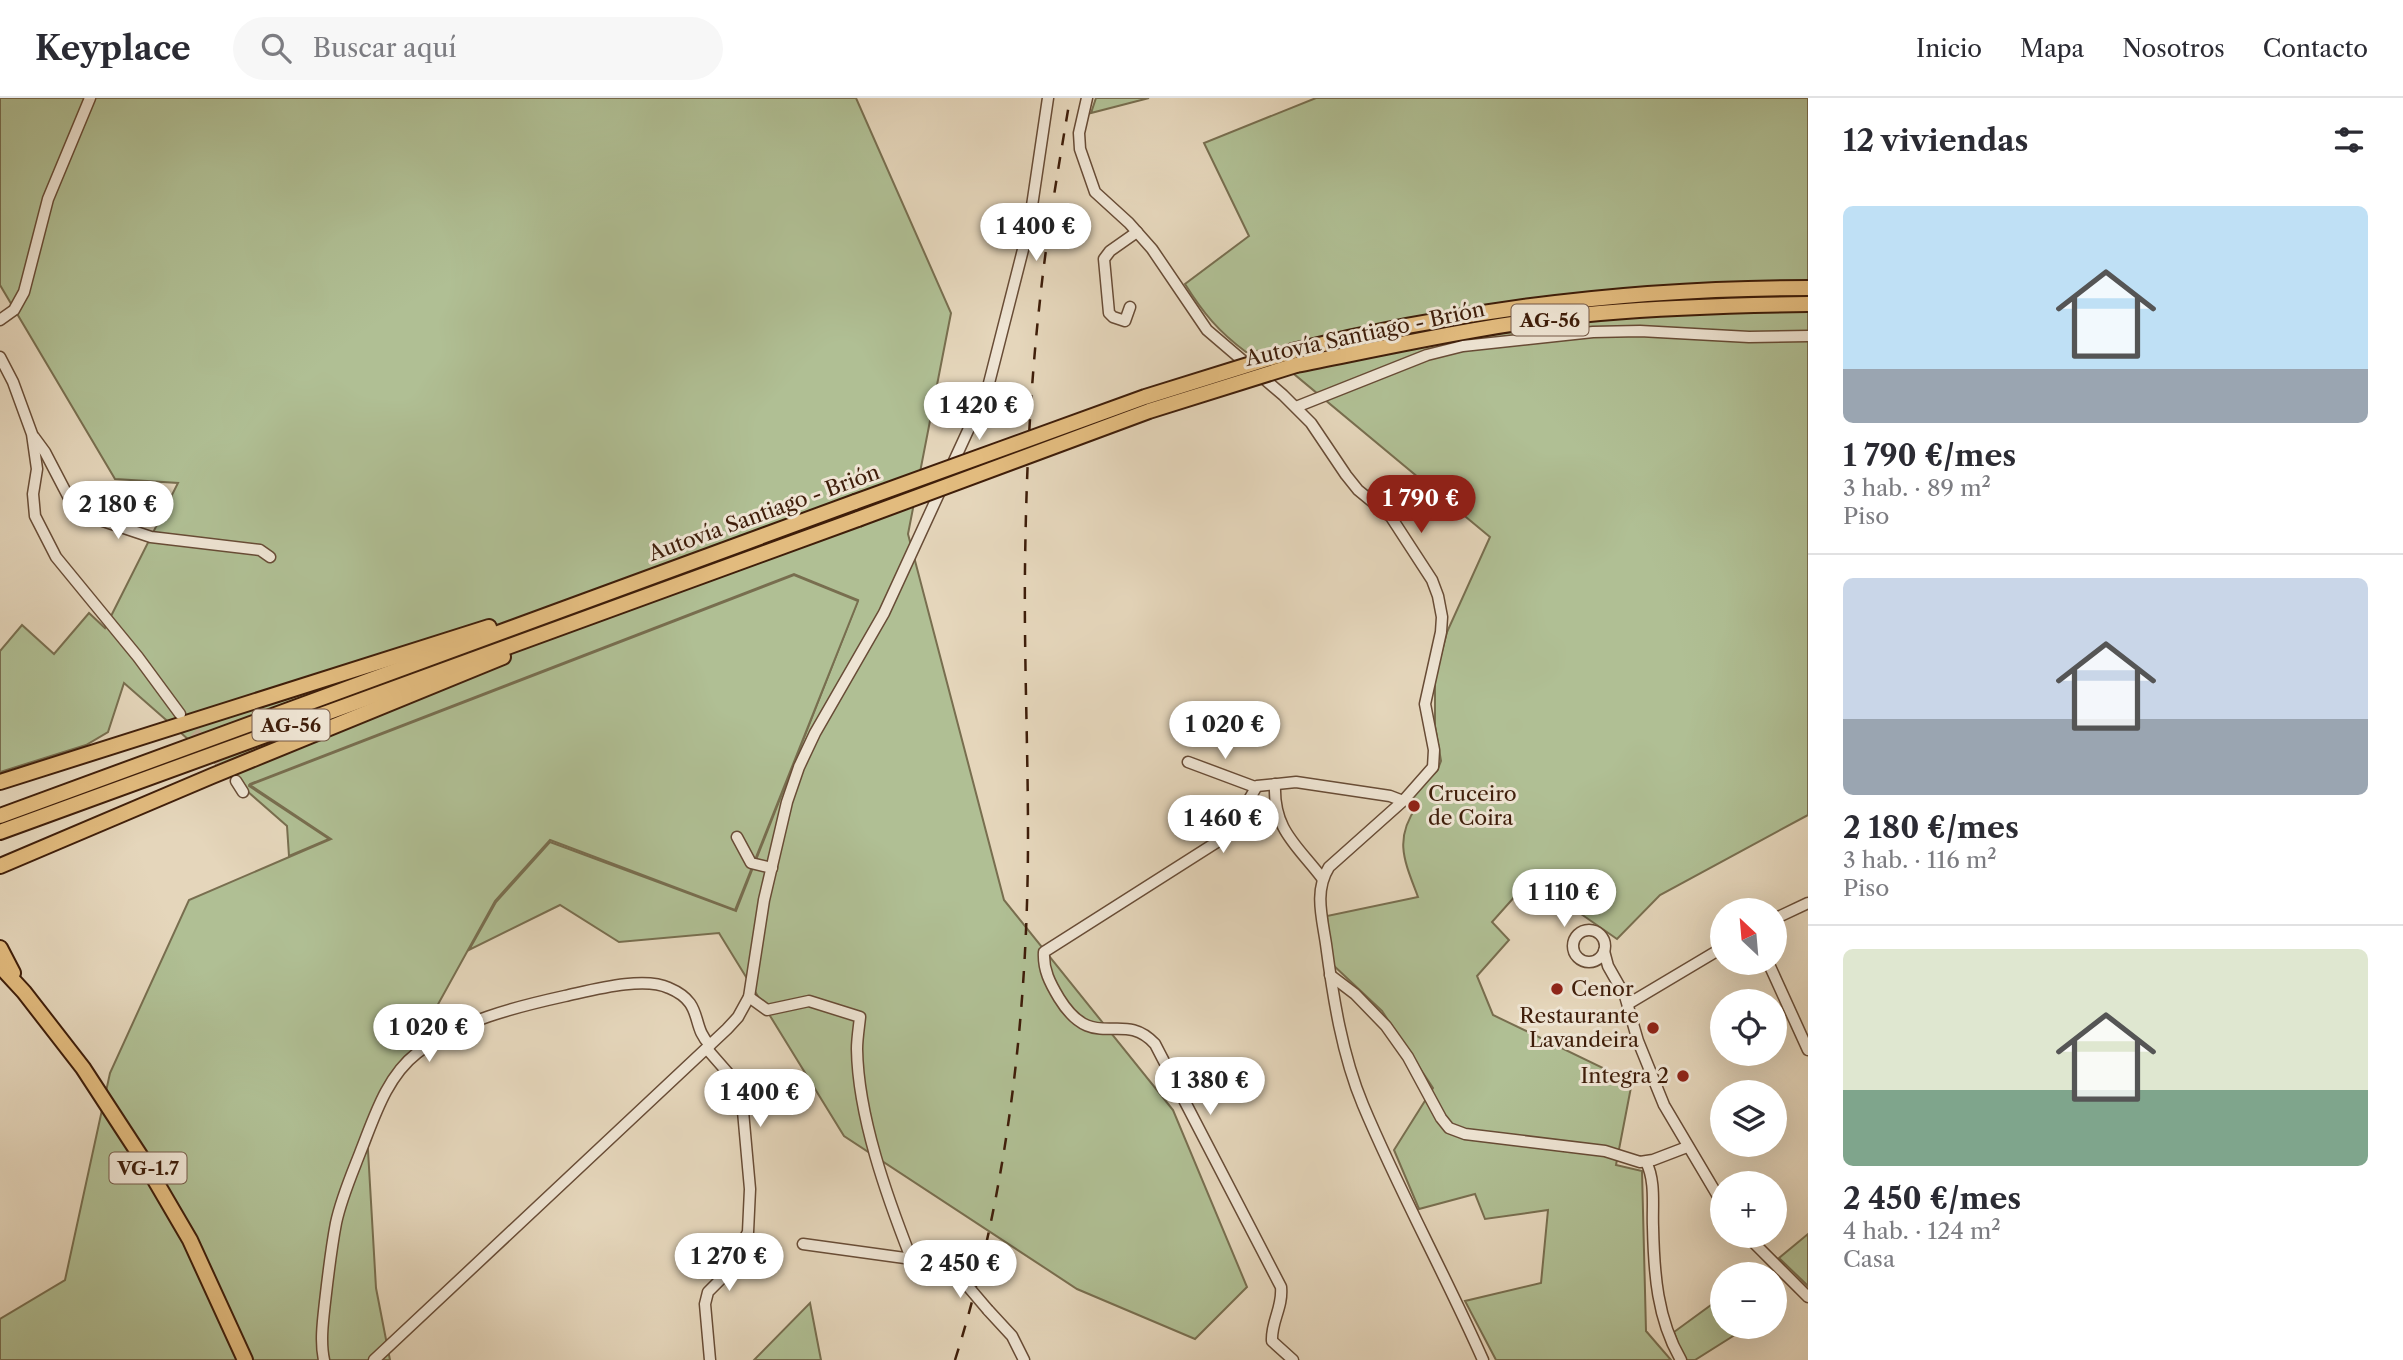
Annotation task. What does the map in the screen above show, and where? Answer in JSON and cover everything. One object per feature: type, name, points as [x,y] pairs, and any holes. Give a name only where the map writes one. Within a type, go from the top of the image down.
[{"type":"highway","name":"Autovía Santiago - Brión","points":[[3,823],[859,519],[1137,415],[1370,332],[1444,318],[1594,297],[1723,289],[1808,289]]},
{"type":"highway","name":"Autovía Santiago - Brión","points":[[3,823],[552,613],[1145,397],[1295,358],[1448,334],[1598,313],[1688,307],[1808,304]]},
{"type":"highway","points":[[0,782],[515,619],[552,613]]},
{"type":"highway","points":[[0,866],[557,634],[574,621]]},
{"type":"highway","name":"VG-1.7","points":[[0,948],[24,992]]},
{"type":"highway","name":"VG-1.7","points":[[0,966],[24,992],[83,1068],[145,1163],[190,1240],[244,1360]]},
{"type":"street","points":[[0,320],[14,310],[24,292],[48,199],[90,98]]},
{"type":"street","points":[[374,1360],[708,1047],[738,1017],[749,997],[764,900],[787,802],[799,767],[833,701],[884,613],[988,387],[1029,226],[1048,98]]},
{"type":"street","points":[[1087,98],[1079,133],[1084,164],[1095,192],[1152,249],[1207,330],[1296,407],[1311,423],[1335,461],[1358,490],[1391,517],[1432,580],[1438,596],[1441,606],[1441,632],[1425,704],[1434,759],[1430,773],[1329,867],[1322,877],[1319,894],[1330,975],[1343,1040],[1362,1102],[1483,1360]]},
{"type":"street","points":[[1130,307],[1125,321],[1113,317],[1110,313],[1103,264],[1110,251],[1137,232]]},
{"type":"street","points":[[1296,407],[1427,355],[1463,346],[1592,332],[1808,336]]},
{"type":"street","points":[[0,356],[13,382],[32,434],[37,469],[33,494],[35,516],[56,557],[180,714]]},
{"type":"street","points":[[32,434],[45,452],[70,500],[85,515],[151,537],[260,550],[270,557]]},
{"type":"street","points":[[1188,762],[1255,787],[1296,782],[1390,796],[1402,801]]},
{"type":"street","points":[[236,780],[243,792]]},
{"type":"street","points":[[1275,784],[1280,824],[1290,841],[1322,877]]},
{"type":"street","points":[[1255,787],[1228,835],[1044,952],[1046,975],[1074,1019],[1091,1028],[1136,1030],[1155,1044],[1280,1287],[1282,1300],[1271,1331],[1272,1341],[1293,1360]]},
{"type":"street","points":[[737,837],[751,863],[772,868]]},
{"type":"street","points":[[1787,913],[1808,903]]},
{"type":"street","points":[[1608,966],[1595,961],[1586,962],[1577,956],[1573,946],[1577,936],[1587,931],[1597,933],[1604,941],[1608,966],[1628,1004],[1649,1072],[1664,1105],[1710,1184]]},
{"type":"street","points":[[1595,961],[1604,951]]},
{"type":"street","points":[[1628,1004],[1710,955]]},
{"type":"street","points":[[1330,975],[1386,1026],[1408,1057],[1449,1128],[1465,1134],[1605,1151],[1646,1162],[1687,1147]]},
{"type":"street","points":[[1774,975],[1808,1050]]},
{"type":"street","points":[[324,1360],[323,1320],[336,1221],[379,1104],[398,1072],[417,1053],[446,1035],[491,1016],[593,990],[652,983],[668,987],[693,1005],[708,1047],[728,1073],[742,1100],[750,1189],[748,1231],[739,1249],[739,1267],[729,1271],[708,1292],[705,1304],[710,1360]]},
{"type":"street","points":[[749,997],[767,1010],[809,1001],[860,1017],[857,1049],[865,1115],[911,1258]]},
{"type":"street","points":[[1646,1162],[1651,1183],[1657,1294],[1670,1337],[1681,1360]]},
{"type":"street","points":[[803,1244],[941,1263],[954,1270],[1013,1336],[1024,1360]]},
{"type":"street","points":[[1759,1248],[1808,1297]]},
{"type":"green space","points":[[0,98],[856,98],[951,313],[908,534],[1004,900],[1173,1110],[1247,1287],[1195,1339],[1077,1289],[844,1136],[719,933],[619,942],[560,905],[469,950],[496,902],[550,842],[736,911],[858,600],[794,574],[250,784],[249,786],[329,839],[289,856],[287,826],[124,683],[108,732],[86,745],[0,772],[0,651],[22,625],[54,654],[89,613],[105,628],[178,483],[115,479],[0,285]]},
{"type":"green space","points":[[1096,98],[1149,98],[1091,113]]},
{"type":"green space","points":[[1316,98],[1808,98],[1808,815],[1660,895],[1617,939],[1571,907],[1525,885],[1492,922],[1509,940],[1477,976],[1493,1015],[1632,1082],[1616,1165],[1642,1171],[1646,1331],[1671,1360],[1496,1360],[1465,1301],[1541,1283],[1548,1210],[1485,1219],[1475,1194],[1419,1209],[1394,1150],[1433,1088],[1382,1011],[1332,964],[1327,916],[1418,897],[1406,862],[1403,841],[1405,830],[1417,806],[1410,798],[1437,771],[1441,761],[1435,726],[1435,678],[1447,632],[1490,537],[1265,350],[1246,352],[1236,345],[1212,321],[1185,284],[1249,236],[1204,143]]},
{"type":"green space","points":[[794,575],[858,601],[735,910],[550,840],[495,901],[367,1133],[376,1288],[390,1360],[0,1360],[0,1319],[65,1280],[110,1073],[189,900],[331,839],[250,785]]},
{"type":"green space","points":[[1808,1234],[1808,1286],[1787,1266],[1787,1262],[1779,1258]]},
{"type":"green space","points":[[810,1303],[821,1360],[754,1360]]},
{"type":"green space","points":[[1710,1306],[1710,1339],[1728,1339],[1695,1360],[1684,1360],[1674,1332]]},
{"type":"tunnel","points":[[185,720],[236,781]]},
{"type":"railway","points":[[955,1360],[989,1232],[1019,1035],[1027,902],[1025,601],[1029,434],[1043,275],[1070,98]]},
{"type":"place","name":"Cruceiro de Coira","points":[[1414,806]]},
{"type":"place","name":"Cenor","points":[[1557,989]]},
{"type":"place","name":"Restaurante Lavandeira","points":[[1653,1028]]},
{"type":"place","name":"Integra 2","points":[[1683,1076]]}]
